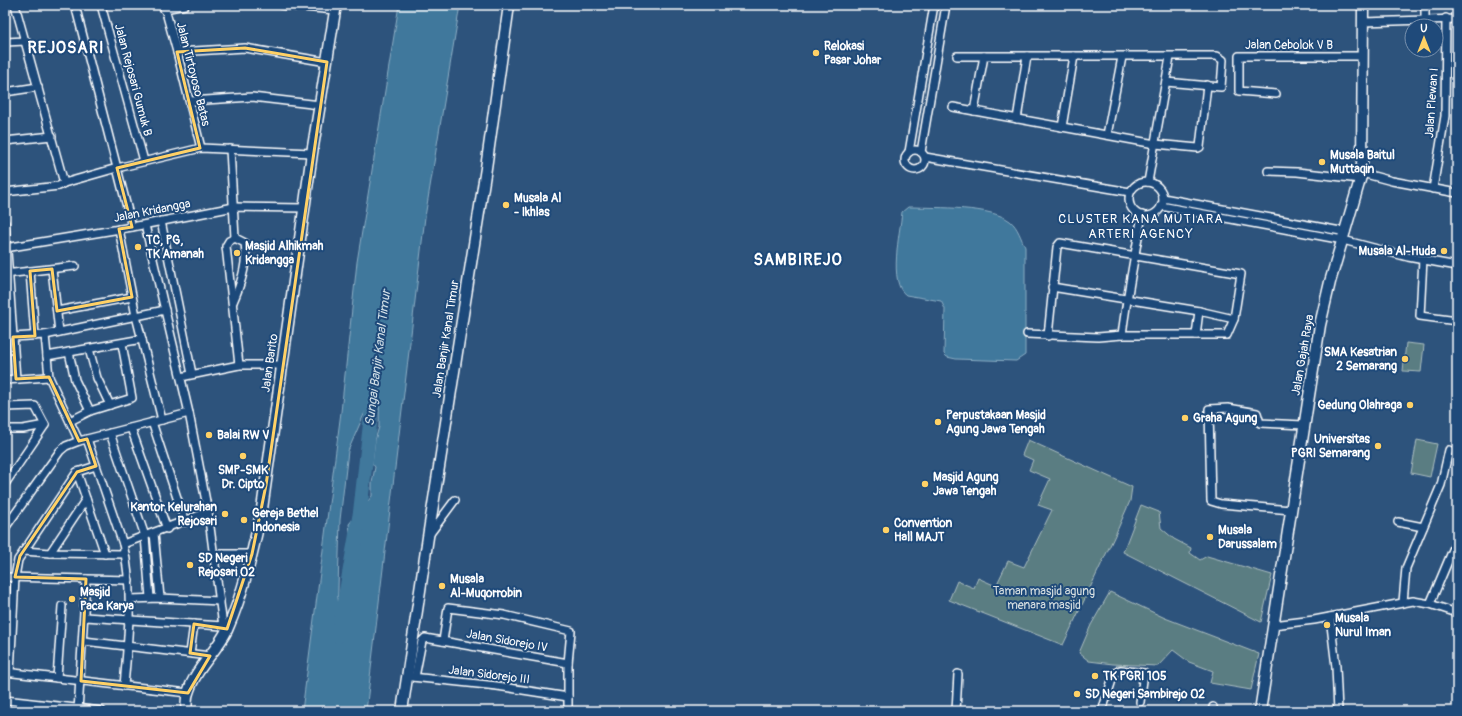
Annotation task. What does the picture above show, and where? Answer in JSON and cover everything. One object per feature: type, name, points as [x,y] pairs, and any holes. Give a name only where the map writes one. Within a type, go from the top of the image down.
[{"type":"street","points":[[16,5],[64,183]]},
{"type":"street","points":[[75,5],[132,227]]},
{"type":"street","name":"Jalan Rejosari Gumuk B","points":[[101,5],[144,161]]},
{"type":"street","points":[[164,7],[185,5]]},
{"type":"street","points":[[281,5],[335,8]]},
{"type":"street","name":"Jalan Banjir Kanal Timur","points":[[402,711],[411,677],[428,537],[486,168],[509,5]]},
{"type":"street","points":[[934,5],[909,152],[905,157],[905,163],[912,170],[922,168],[925,163],[923,154],[946,5]]},
{"type":"street","name":"Jalan Gajah Raya","points":[[1260,711],[1320,325],[1330,282],[1345,236],[1361,176],[1363,5]]},
{"type":"street","points":[[1424,18],[1425,5]]},
{"type":"street","name":"Jalan Tirtoyoso Batas","points":[[164,7],[190,101],[201,148]]},
{"type":"street","name":"Jalan Barito","points":[[186,711],[188,693],[210,656],[240,596],[252,554],[266,485],[304,208],[335,8]]},
{"type":"street","points":[[1446,18],[1457,18]]},
{"type":"street","name":"Jalan Plewan I","points":[[1433,189],[1445,116],[1446,18]]},
{"type":"street","points":[[1363,22],[1404,20]]},
{"type":"street","points":[[5,42],[26,41]]},
{"type":"street","points":[[177,52],[245,48],[326,62]]},
{"type":"street","points":[[957,56],[1170,57],[1222,58],[1223,60],[1221,87],[1166,82]]},
{"type":"street","points":[[974,111],[984,56]]},
{"type":"street","points":[[1017,118],[1027,56]]},
{"type":"street","points":[[1062,127],[1074,56]]},
{"type":"street","name":"Jalan Cebolok V B","points":[[1276,94],[1239,91],[1239,56],[1363,56]]},
{"type":"street","points":[[1107,135],[1122,57]]},
{"type":"street","points":[[1148,182],[1170,57]]},
{"type":"street","points":[[953,107],[1155,144],[1198,148],[1200,147],[1207,85]]},
{"type":"street","points":[[5,92],[38,87]]},
{"type":"street","points":[[190,101],[252,97],[320,105]]},
{"type":"street","points":[[5,141],[52,136]]},
{"type":"street","points":[[5,192],[59,186],[64,183],[117,168],[201,148],[312,153]]},
{"type":"street","points":[[230,149],[235,238]]},
{"type":"street","points":[[909,152],[915,150],[923,154],[1130,192]]},
{"type":"street","points":[[1268,172],[1297,172],[1361,176],[1457,193]]},
{"type":"street","points":[[1148,182],[1158,188],[1162,202],[1153,214],[1142,215],[1131,206],[1129,197],[1130,192],[1138,184],[1148,182]]},
{"type":"street","points":[[1162,202],[1299,222],[1423,260],[1457,266]]},
{"type":"street","points":[[1162,202],[1298,232],[1345,236]]},
{"type":"street","name":"Jalan Kridangga","points":[[6,248],[145,225],[234,206],[304,208]]},
{"type":"street","points":[[1122,336],[1134,256],[1142,215]]},
{"type":"street","points":[[161,221],[192,374]]},
{"type":"street","points":[[1298,232],[1299,222]]},
{"type":"street","points":[[5,223],[7,274],[16,379]]},
{"type":"street","points":[[85,617],[225,627],[208,512],[189,413],[145,225]]},
{"type":"street","points":[[119,229],[136,316],[162,420]]},
{"type":"street","points":[[235,238],[227,243],[239,365]]},
{"type":"street","points":[[232,302],[244,270],[245,244],[235,238]]},
{"type":"street","points":[[1027,334],[1048,336],[1098,337],[1227,335],[1234,319],[1241,274],[1060,243],[1057,247],[1048,336]]},
{"type":"street","points":[[1423,260],[1420,316],[1457,321]]},
{"type":"street","points":[[7,274],[75,266]]},
{"type":"street","points":[[52,269],[59,332]]},
{"type":"street","points":[[229,269],[244,270]]},
{"type":"street","points":[[30,271],[35,336]]},
{"type":"street","points":[[1052,287],[1199,311],[1234,319]]},
{"type":"street","points":[[57,311],[132,297]]},
{"type":"street","points":[[13,337],[45,335],[165,310]]},
{"type":"street","points":[[1196,336],[1199,311]]},
{"type":"street","points":[[45,335],[49,377],[70,421],[83,440],[96,466],[123,544],[129,580],[130,599],[130,620],[124,686]]},
{"type":"street","points":[[47,356],[122,344],[142,339]]},
{"type":"street","points":[[70,421],[90,410],[130,399],[132,396],[122,344]]},
{"type":"street","points":[[89,349],[97,378],[110,405]]},
{"type":"street","points":[[69,352],[74,380],[90,410]]},
{"type":"street","points":[[181,377],[239,365],[282,365]]},
{"type":"street","points":[[5,380],[49,377]]},
{"type":"street","points":[[5,407],[35,406],[45,425]]},
{"type":"street","points":[[1292,510],[1229,505],[1211,502],[1209,409],[1233,409],[1257,414],[1260,423],[1304,425]]},
{"type":"street","points":[[6,526],[60,451],[66,446],[83,440],[189,413]]},
{"type":"street","points":[[152,422],[185,522]]},
{"type":"street","points":[[5,429],[23,430],[45,425]]},
{"type":"street","points":[[5,484],[45,425]]},
{"type":"street","points":[[131,428],[167,529]]},
{"type":"street","points":[[110,433],[145,536],[150,598]]},
{"type":"street","points":[[1403,602],[1406,568],[1441,485],[1449,450]]},
{"type":"street","points":[[96,466],[78,472],[16,563],[7,672],[188,693]]},
{"type":"street","points":[[78,472],[105,554]]},
{"type":"street","points":[[50,553],[86,499]]},
{"type":"street","points":[[428,537],[455,500]]},
{"type":"street","points":[[123,544],[154,534],[208,512]]},
{"type":"street","points":[[1398,522],[1423,527]]},
{"type":"street","points":[[154,534],[160,598]]},
{"type":"street","points":[[1430,604],[1457,540]]},
{"type":"street","points":[[24,551],[50,553],[125,554]]},
{"type":"street","points":[[214,554],[252,554]]},
{"type":"street","points":[[5,577],[129,580]]},
{"type":"street","points":[[78,709],[84,641],[86,579]]},
{"type":"street","points":[[130,599],[160,598],[220,601]]},
{"type":"street","points":[[1273,624],[1330,617],[1413,601],[1430,604],[1457,613]]},
{"type":"street","points":[[57,678],[62,606]]},
{"type":"street","name":"Jalan Sidorejo IV","points":[[411,677],[422,641],[425,638],[568,663],[571,631],[504,615],[448,608],[443,641]]},
{"type":"street","points":[[1330,617],[1336,667],[1338,711]]},
{"type":"street","points":[[190,653],[194,624]]},
{"type":"street","points":[[84,641],[210,656]]},
{"type":"street","points":[[568,663],[568,711]]},
{"type":"street","points":[[1102,711],[1114,674],[1120,670],[1144,673],[1140,702]]},
{"type":"street","points":[[956,711],[958,674]]},
{"type":"street","name":"Jalan Sidorejo III","points":[[411,677],[497,686],[568,697]]},
{"type":"street","points":[[5,700],[102,711]]},
{"type":"highlighted area","points":[[245,48],[327,62],[266,485],[252,554],[227,629],[194,624],[190,653],[210,656],[188,693],[81,681],[86,579],[15,577],[20,556],[77,472],[96,466],[87,439],[79,441],[49,377],[16,379],[13,337],[35,336],[30,271],[52,269],[57,311],[132,297],[119,229],[132,227],[117,168],[200,148],[177,52]]},
{"type":"green space","points":[[1406,343],[1424,345],[1421,372],[1403,371]]},
{"type":"green space","name":"Taman masjid agung menara masjid","points":[[1028,440],[1132,487],[1130,501],[1063,645],[949,600],[957,581],[974,588],[978,578],[996,586],[1008,561],[1024,567],[1052,510],[1038,505],[1050,479],[1029,470],[1033,460],[1022,455]]},
{"type":"green space","points":[[1417,440],[1437,444],[1430,477],[1411,473]]},
{"type":"green space","points":[[1141,505],[1159,512],[1161,528],[1174,539],[1191,548],[1190,553],[1200,560],[1207,556],[1272,575],[1261,622],[1123,552]]},
{"type":"green space","points":[[1110,592],[1165,618],[1259,654],[1251,690],[1210,683],[1213,671],[1189,662],[1173,650],[1158,666],[1113,664],[1089,661],[1079,653],[1091,625]]},
{"type":"water","points":[[399,5],[460,5],[425,217],[366,711],[302,711],[341,412],[357,262]],"holes":[[[376,374],[380,377],[379,427],[375,440],[372,463],[375,467],[372,483],[372,496],[349,524],[354,561],[353,569],[345,582],[343,595],[345,614],[337,622],[340,520],[348,451],[372,396]]]},
{"type":"water","points":[[908,207],[977,210],[1001,216],[1010,221],[1019,233],[1025,247],[1025,355],[1016,361],[956,359],[947,357],[944,354],[945,309],[941,301],[906,295],[901,289],[896,269],[896,257],[902,212]]},
{"type":"waterway","name":"Sungai Banjir Kanal Timur","points":[[338,636],[360,512],[376,371]]},
{"type":"place","name":"Relokasi Pasar Johar","points":[[816,53]]},
{"type":"place","name":"Musala Baitul Muttaqin","points":[[1322,162]]},
{"type":"place","name":"Musala Al - Ikhlas","points":[[506,205]]},
{"type":"place","name":"TC, PG, TK Amanah","points":[[138,247]]},
{"type":"place","name":"Musala Al-Huda","points":[[1444,251]]},
{"type":"place","name":"Masjid Alhikmah Kridangga","points":[[237,253]]},
{"type":"place","name":"SMA Kesatrian 2 Semarang","points":[[1405,359]]},
{"type":"place","name":"Gedung Olahraga","points":[[1410,405]]},
{"type":"place","name":"Graha Agung","points":[[1185,418]]},
{"type":"place","name":"Perpustakaan Masjid Agung Jawa Tengah","points":[[938,422]]},
{"type":"place","name":"Balai RW V","points":[[209,435]]},
{"type":"place","name":"Universitas PGRI Semarang","points":[[1378,446]]},
{"type":"place","name":"SMP-SMK Dr. Cipto","points":[[243,456]]},
{"type":"place","name":"Masjid Agung Jawa Tengah","points":[[925,484]]},
{"type":"place","name":"Kantor Kelurahan Rejosari","points":[[225,514]]},
{"type":"place","name":"Gereja Bethel Indonesia","points":[[244,520]]},
{"type":"place","name":"Convention Hall MAJT","points":[[886,530]]},
{"type":"place","name":"Musala Darussalam","points":[[1210,537]]},
{"type":"place","name":"SD Negeri Rejosari 02","points":[[190,565]]},
{"type":"place","name":"Musala Al-Muqorrobin","points":[[442,586]]},
{"type":"place","name":"Masjid Paca Karya","points":[[72,599]]},
{"type":"place","name":"Musala Nurul Iman","points":[[1327,625]]},
{"type":"place","name":"TK PGRI 105","points":[[1095,676]]},
{"type":"place","name":"SD Negeri Sambirejo 02","points":[[1077,694]]},
{"type":"district","name":"REJOSARI","points":[[66,48]]},
{"type":"district","name":"CLUSTER KANA MUTIARA ARTERI AGENCY","points":[[1141,226]]},
{"type":"district","name":"SAMBIREJO","points":[[798,260]]}]
